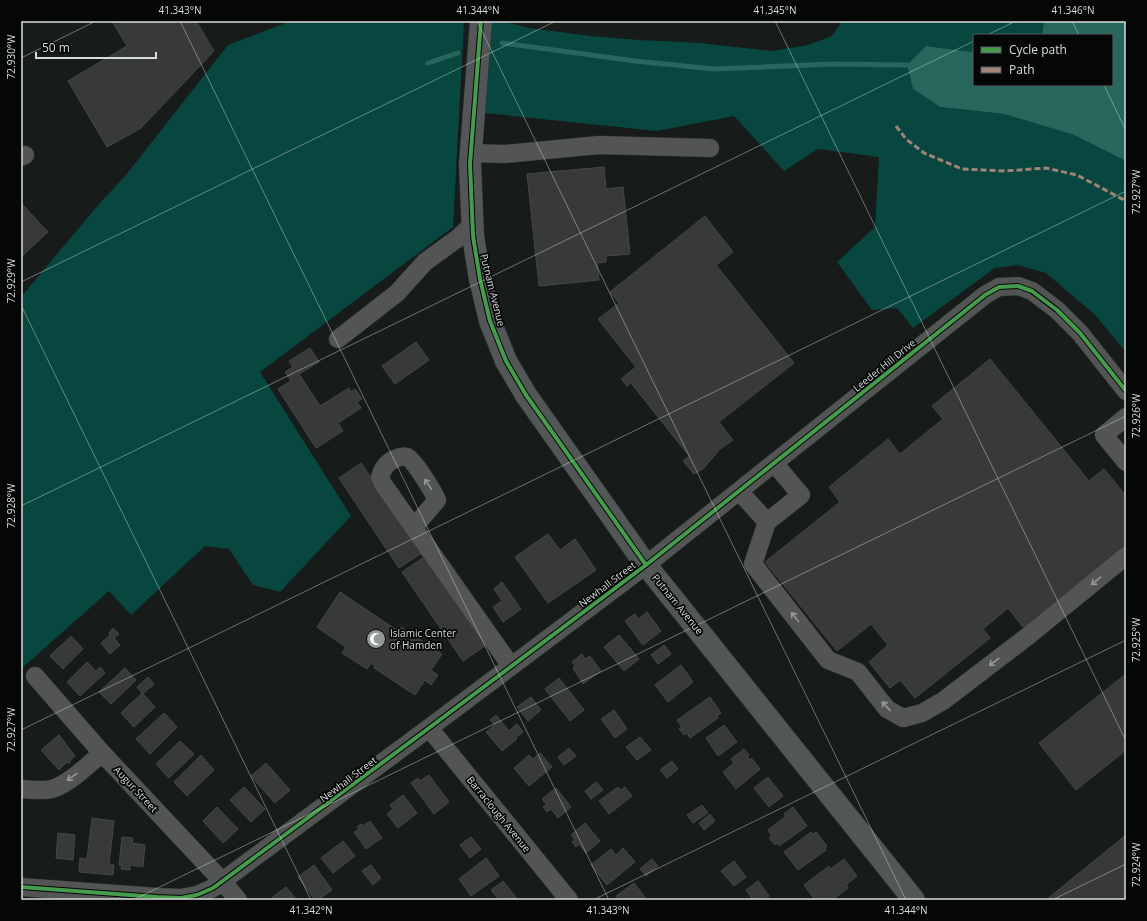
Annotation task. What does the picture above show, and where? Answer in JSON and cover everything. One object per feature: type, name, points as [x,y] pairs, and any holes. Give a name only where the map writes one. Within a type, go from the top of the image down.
[{"type":"main road","name":"Putnam Avenue","points":[[481,21],[470,164],[472,236],[488,314],[506,361],[526,395],[646,565],[914,900]]},
{"type":"street","points":[[471,153],[505,154],[599,145],[710,148]]},
{"type":"street","points":[[338,339],[397,293],[425,262],[458,238],[472,225]]},
{"type":"street","name":"Leeder Hill Drive","points":[[646,565],[985,295],[999,287],[1018,286],[1032,291],[1057,310],[1080,333],[1126,391]]},
{"type":"street","points":[[1126,417],[1104,434],[1126,462]]},
{"type":"street","points":[[774,463],[801,495],[766,522],[753,564],[828,660],[858,672],[888,709],[904,718],[922,713],[944,701],[1028,636],[1126,556]]},
{"type":"street","points":[[739,491],[766,522]]},
{"type":"street","points":[[414,527],[511,666]]},
{"type":"street","name":"Newhall Street","points":[[21,887],[181,898],[197,895],[213,888],[646,565]]},
{"type":"street","name":"Augur Street","points":[[35,676],[102,753],[223,882],[238,900]]},
{"type":"street","name":"Barraclough Avenue","points":[[429,728],[569,900]]},
{"type":"street","points":[[21,789],[35,790],[53,788],[70,780],[102,753]]},
{"type":"shaded area","points":[[291,21],[464,21],[453,227],[260,372],[351,516],[280,592],[253,585],[229,549],[205,546],[131,615],[109,591],[21,669],[21,297],[100,203],[126,175],[228,45]]},
{"type":"shaded area","points":[[492,21],[502,21],[529,28],[591,36],[701,43],[771,51],[808,45],[832,36],[842,21],[1044,21],[1042,34],[973,34],[973,52],[926,46],[907,65],[913,89],[940,107],[1004,114],[1074,135],[1126,161],[1126,352],[1095,315],[1046,273],[1018,265],[995,268],[913,328],[897,308],[872,310],[837,262],[875,227],[879,157],[818,149],[784,171],[734,116],[657,131],[485,113]]},
{"type":"shaded area","points":[[1044,21],[1126,21],[1126,161],[1074,135],[1004,114],[940,107],[913,89],[907,65],[926,46],[973,52],[973,86],[1113,86],[1113,34],[1042,34]]},
{"type":"building","points":[[112,21],[196,21],[214,51],[141,128],[107,147],[68,81],[127,46]]},
{"type":"building","points":[[604,167],[606,189],[623,187],[630,254],[606,256],[606,262],[597,263],[599,280],[539,286],[527,174]]},
{"type":"building","points":[[21,203],[48,232],[21,257]]},
{"type":"building","points":[[705,216],[733,252],[716,265],[794,363],[719,422],[733,440],[720,449],[704,468],[694,474],[683,461],[689,456],[631,383],[627,386],[621,379],[636,367],[598,319],[619,303],[610,292]]},
{"type":"building","points":[[416,342],[429,360],[395,384],[382,366]]},
{"type":"building","points":[[310,348],[319,362],[299,374],[320,406],[349,388],[351,392],[355,389],[362,399],[357,402],[361,408],[338,423],[343,431],[316,448],[278,389],[291,381],[285,372],[293,367],[289,361]]},
{"type":"building","points":[[990,359],[1089,481],[1104,469],[1126,496],[1126,548],[1026,631],[1008,608],[983,629],[990,638],[915,698],[900,680],[890,688],[869,662],[888,645],[871,624],[837,651],[765,562],[840,502],[829,487],[888,439],[900,454],[943,419],[932,406]]},
{"type":"building","points":[[361,463],[422,553],[399,568],[339,478]]},
{"type":"building","points":[[548,534],[560,550],[575,539],[596,570],[548,603],[515,557]]},
{"type":"building","points":[[424,557],[485,646],[463,661],[402,572]]},
{"type":"building","points":[[502,582],[521,609],[503,622],[493,607],[502,601],[494,589]]},
{"type":"building","name":"Islamic Center of Hamden","points":[[340,592],[398,631],[401,627],[442,654],[431,670],[438,675],[431,685],[425,680],[415,695],[374,668],[375,666],[371,663],[367,669],[342,653],[346,647],[317,627]]},
{"type":"building","points":[[647,612],[661,631],[643,645],[625,621],[635,614],[638,619]]},
{"type":"building","points":[[113,628],[119,634],[114,638],[120,645],[110,654],[101,643],[110,635],[109,633]]},
{"type":"building","points":[[619,635],[639,659],[624,671],[604,647]]},
{"type":"building","points":[[71,636],[83,649],[63,669],[50,656]]},
{"type":"building","points":[[664,645],[671,654],[658,664],[651,655]]},
{"type":"building","points":[[582,654],[585,659],[590,656],[601,671],[583,684],[573,668],[575,666],[572,662]]},
{"type":"building","points":[[87,662],[96,671],[100,667],[105,673],[80,696],[67,682]]},
{"type":"building","points":[[681,665],[693,682],[668,702],[655,685]]},
{"type":"building","points":[[125,668],[136,680],[111,704],[99,692]]},
{"type":"building","points":[[1126,674],[1126,750],[1076,790],[1039,743]]},
{"type":"building","points":[[148,677],[154,684],[143,694],[155,707],[134,727],[121,713],[142,693],[137,687]]},
{"type":"building","points":[[559,678],[584,710],[570,721],[545,689]]},
{"type":"building","points":[[531,697],[541,710],[528,721],[517,707]]},
{"type":"building","points":[[710,697],[721,713],[717,716],[718,718],[690,738],[687,733],[684,735],[679,729],[682,727],[677,720]]},
{"type":"building","points":[[614,710],[627,729],[615,738],[601,719]]},
{"type":"building","points":[[164,713],[177,727],[150,754],[136,739]]},
{"type":"building","points":[[496,715],[509,731],[517,724],[523,732],[502,751],[486,732],[495,725],[490,720]]},
{"type":"building","points":[[724,725],[737,742],[718,756],[706,738]]},
{"type":"building","points":[[59,735],[75,756],[70,760],[70,763],[66,763],[59,770],[41,750]]},
{"type":"building","points":[[640,737],[651,750],[637,760],[626,747]]},
{"type":"building","points":[[180,741],[194,754],[169,778],[156,764]]},
{"type":"building","points":[[569,748],[576,756],[564,765],[558,757]]},
{"type":"building","points":[[744,749],[749,755],[747,757],[752,759],[760,769],[736,789],[723,772],[734,763],[731,759]]},
{"type":"building","points":[[540,753],[552,767],[529,786],[514,768],[529,755],[533,759]]},
{"type":"building","points":[[201,755],[214,770],[187,796],[174,782]]},
{"type":"building","points":[[672,761],[678,769],[667,778],[660,770]]},
{"type":"building","points":[[266,763],[290,790],[275,803],[251,776]]},
{"type":"building","points":[[429,775],[449,802],[434,814],[411,783],[418,778],[420,781]]},
{"type":"building","points":[[768,777],[783,796],[769,807],[754,788]]},
{"type":"building","points":[[596,782],[603,790],[591,799],[585,791]]},
{"type":"building","points":[[244,787],[265,809],[251,822],[230,800]]},
{"type":"building","points":[[618,787],[621,790],[625,787],[632,796],[609,814],[599,801]]},
{"type":"building","points":[[556,788],[571,807],[558,818],[551,809],[547,812],[543,807],[547,805],[542,799]]},
{"type":"building","points":[[403,795],[417,813],[398,828],[387,814],[393,809],[390,805]]},
{"type":"building","points":[[702,805],[708,813],[693,823],[687,815]]},
{"type":"building","points":[[217,807],[238,829],[223,843],[203,821]]},
{"type":"building","points":[[793,807],[807,826],[779,846],[777,843],[775,845],[769,838],[772,836],[768,830],[786,816],[784,814]]},
{"type":"building","points":[[710,814],[715,821],[704,830],[699,823]]},
{"type":"building","points":[[92,818],[114,821],[109,864],[114,865],[113,875],[79,872],[80,858],[87,859]]},
{"type":"building","points":[[370,821],[382,838],[366,849],[354,832],[359,829],[357,827],[361,824],[363,826]]},
{"type":"building","points":[[585,823],[600,841],[586,853],[579,844],[576,847],[572,842],[575,840],[571,835]]},
{"type":"building","points":[[811,832],[812,834],[816,832],[827,846],[825,848],[826,850],[798,870],[784,852]]},
{"type":"building","points":[[58,833],[75,835],[73,860],[56,858]]},
{"type":"building","points":[[1126,835],[1126,900],[1046,900]]},
{"type":"building","points":[[122,837],[133,838],[132,843],[145,845],[143,867],[130,865],[130,870],[121,869],[122,865],[119,865]]},
{"type":"building","points":[[471,837],[481,849],[470,858],[460,845]]},
{"type":"building","points":[[343,841],[355,856],[333,873],[321,858]]},
{"type":"building","points":[[623,848],[635,862],[607,885],[591,865],[611,849],[616,855]]},
{"type":"building","points":[[486,858],[499,876],[471,896],[459,879]]},
{"type":"building","points":[[652,859],[658,866],[646,876],[640,869]]},
{"type":"building","points":[[844,859],[857,876],[846,885],[848,888],[832,900],[815,900],[804,885],[829,866],[831,869]]},
{"type":"building","points":[[734,861],[746,877],[734,886],[721,871]]},
{"type":"building","points":[[314,865],[332,890],[318,900],[315,900],[298,877]]},
{"type":"building","points":[[371,865],[381,878],[373,885],[362,871]]},
{"type":"building","points":[[503,881],[518,900],[499,900],[491,890]]},
{"type":"building","points":[[758,881],[769,896],[763,900],[753,900],[746,890]]},
{"type":"building","points":[[634,883],[647,900],[619,900],[616,896]]},
{"type":"building","points":[[286,887],[297,900],[269,900]]},
{"type":"waterway","points":[[502,43],[635,61],[714,69],[833,64],[907,65]]},
{"type":"waterway","points":[[428,63],[458,53]]},
{"type":"marked path","points":[[896,126],[906,139],[924,153],[962,169],[1005,171],[1046,168],[1077,175],[1126,201]]},
{"type":"cycle path","points":[[481,21],[470,164],[473,236],[480,279],[490,321],[506,361],[526,395],[646,565]]},
{"type":"cycle path","points":[[21,887],[181,898],[197,895],[213,888],[646,565],[985,295],[999,287],[1018,286],[1032,291],[1057,310],[1080,333],[1126,391]]},
{"type":"place","name":"Islamic Center of Hamden","points":[[376,639]]}]
